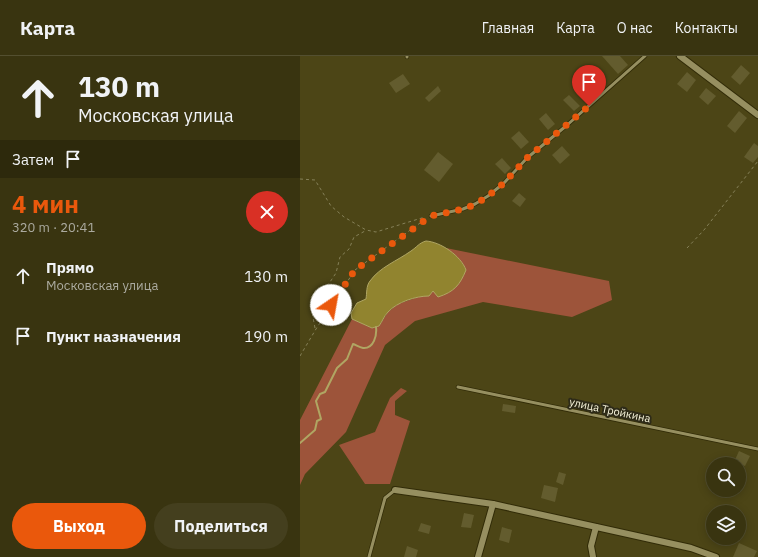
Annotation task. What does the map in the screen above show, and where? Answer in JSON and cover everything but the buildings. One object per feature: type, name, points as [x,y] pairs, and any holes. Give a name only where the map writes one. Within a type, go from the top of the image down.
[{"type":"street","points":[[680,56],[758,116]]},
{"type":"street","points":[[395,490],[493,504],[691,548],[716,557]]},
{"type":"street","points":[[478,557],[493,504]]},
{"type":"street","points":[[593,557],[591,546],[596,527]]},
{"type":"lane","points":[[431,216],[463,209],[476,204],[488,196],[504,183],[527,158],[566,126],[645,56]]},
{"type":"lane","name":"улица Тройкина","points":[[458,387],[758,449]]},
{"type":"lane","points":[[369,557],[385,498],[395,490]]},
{"type":"path","points":[[687,248],[704,230],[758,161]]},
{"type":"path","points":[[300,179],[315,180],[331,206],[344,217],[366,230],[376,232],[431,216]]},
{"type":"path","points":[[300,356],[355,270],[431,216]]},
{"type":"path","points":[[316,329],[312,312],[314,298],[333,278],[336,273],[340,257],[349,249],[354,237],[366,230]]},
{"type":"shaded area","points":[[426,241],[444,247],[460,260],[466,270],[459,284],[448,293],[438,297],[433,291],[429,296],[413,298],[396,305],[385,315],[379,326],[372,328],[352,319],[351,313],[357,303],[366,299],[368,285],[374,276]]},
{"type":"shaded area","points":[[446,248],[609,281],[612,300],[572,317],[483,302],[415,321],[385,345],[346,432],[305,474],[300,485],[300,420],[352,319],[372,328],[379,326],[388,312],[398,304],[421,296],[429,295],[463,264]]},
{"type":"shaded area","points":[[401,388],[407,391],[395,401],[395,415],[410,421],[390,484],[365,484],[339,445],[375,432],[390,398]]},
{"type":"waterway","points":[[300,443],[315,430],[317,421],[321,419],[316,401],[320,394],[325,392],[337,368],[347,359],[353,344],[363,348],[367,348],[372,344],[376,334],[376,327]]},
{"type":"route","points":[[331,305],[355,270],[431,216],[463,209],[476,204],[488,196],[514,174],[527,158],[589,106]]}]
